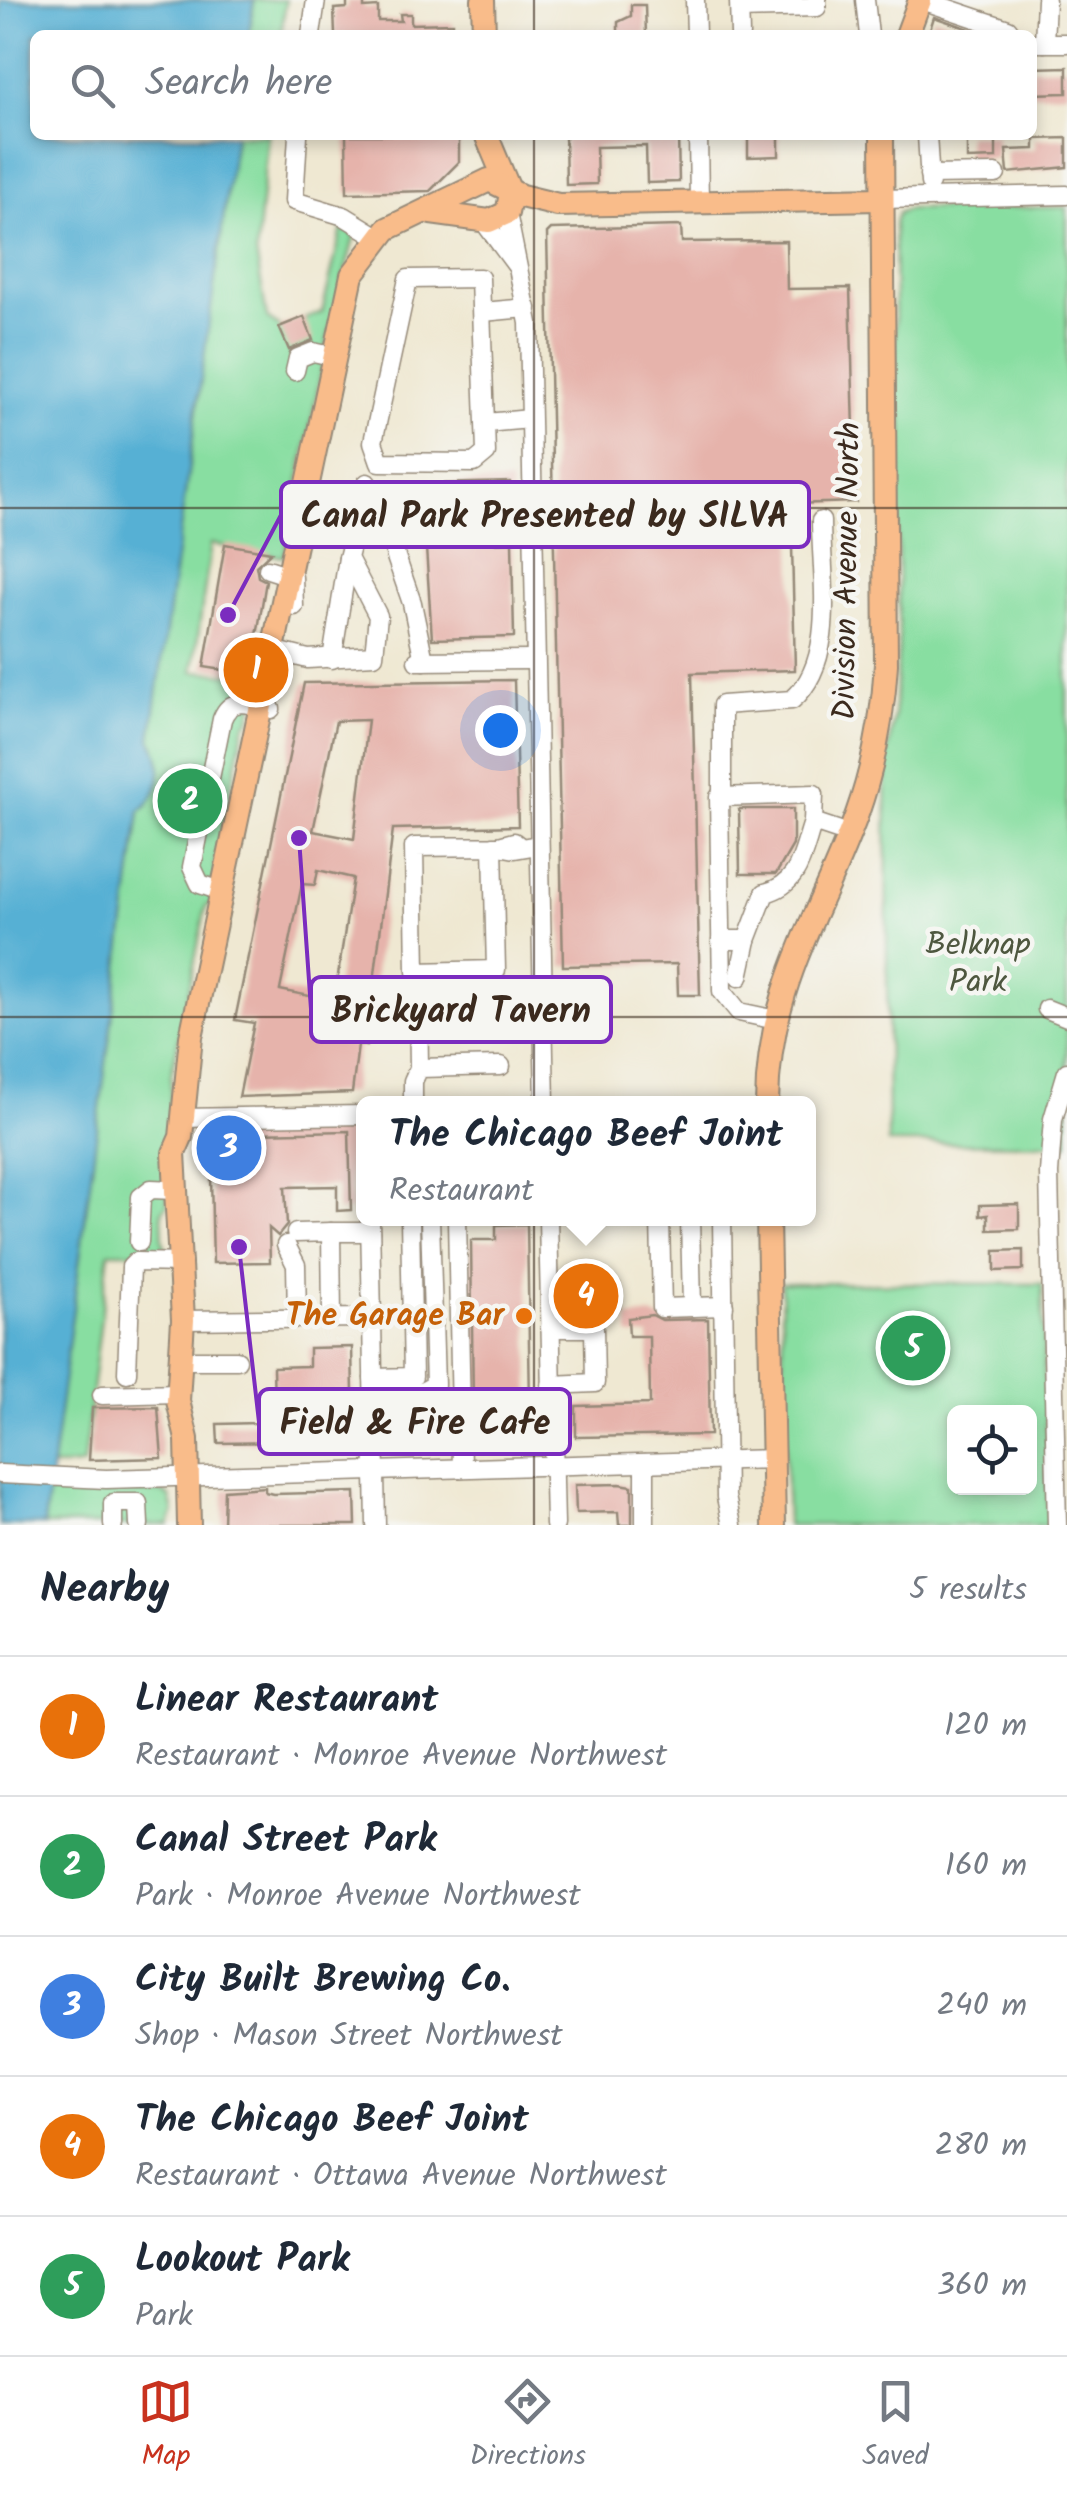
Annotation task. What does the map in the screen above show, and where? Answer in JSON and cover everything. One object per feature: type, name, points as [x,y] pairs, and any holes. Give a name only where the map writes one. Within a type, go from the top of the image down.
[{"type":"main road","points":[[483,0],[484,30]]},
{"type":"main road","points":[[909,30],[921,0]]},
{"type":"main road","points":[[482,218],[470,203],[486,140]]},
{"type":"main road","points":[[489,140],[512,198],[507,213]]},
{"type":"main road","name":"Division Avenue North","points":[[767,1096],[776,1020],[799,941],[849,834],[875,752],[886,664],[882,140]]},
{"type":"main road","points":[[182,1263],[176,1247],[174,1154],[266,708],[278,572],[351,278],[378,237],[492,180],[558,206]]},
{"type":"main road","points":[[427,214],[497,220],[507,213],[558,206],[881,199]]},
{"type":"main road","points":[[211,974],[221,891],[266,708],[284,653],[364,260]]},
{"type":"main road","points":[[181,1127],[186,1155],[188,1244],[182,1263],[184,1360],[178,1394],[187,1439]]},
{"type":"main road","points":[[768,1226],[774,1525]]},
{"type":"main road","points":[[184,1360],[191,1373],[188,1525]]},
{"type":"street","points":[[312,30],[316,0]]},
{"type":"street","points":[[695,0],[696,30]]},
{"type":"street","points":[[740,30],[740,4],[817,7],[817,0]]},
{"type":"street","points":[[865,0],[868,30]]},
{"type":"street","points":[[921,0],[1008,30]]},
{"type":"street","points":[[1046,0],[1038,43],[1067,43]]},
{"type":"street","points":[[298,140],[294,200],[344,216],[378,237]]},
{"type":"street","points":[[698,140],[700,203]]},
{"type":"street","points":[[927,140],[931,198]]},
{"type":"street","points":[[929,175],[987,174],[978,197]]},
{"type":"street","points":[[881,199],[1067,195]]},
{"type":"street","points":[[507,213],[528,308],[533,660],[528,845],[544,1096]]},
{"type":"street","points":[[482,218],[516,265]]},
{"type":"street","points":[[480,278],[486,423],[486,453],[474,463],[387,465],[374,453],[408,280],[480,278]]},
{"type":"street","points":[[483,312],[528,308]]},
{"type":"street","points":[[301,358],[332,356]]},
{"type":"street","points":[[486,423],[530,419]]},
{"type":"street","points":[[332,658],[349,548],[368,483]]},
{"type":"street","points":[[776,1020],[739,1012],[725,1000],[720,940],[722,705],[792,700],[814,670],[821,647],[821,521]]},
{"type":"street","points":[[284,653],[332,658],[374,655],[379,626],[377,611],[349,548],[310,530]]},
{"type":"street","points":[[395,554],[412,603],[421,661],[533,660]]},
{"type":"street","points":[[278,572],[295,580],[294,606]]},
{"type":"street","points":[[221,891],[200,884],[192,867],[218,737],[230,706],[266,708]]},
{"type":"street","points":[[722,797],[814,794],[813,822],[797,874],[779,890],[765,893],[747,940],[739,977]]},
{"type":"street","points":[[813,822],[849,834]]},
{"type":"street","points":[[496,846],[496,970],[416,972],[414,847],[496,846],[514,842],[528,845]]},
{"type":"street","points":[[720,940],[747,940]]},
{"type":"street","points":[[418,991],[419,1069],[425,1096]]},
{"type":"street","points":[[1047,1009],[1067,1016]]},
{"type":"street","points":[[419,1069],[501,1066]]},
{"type":"street","points":[[413,1096],[412,1081],[419,1069]]},
{"type":"street","points":[[1057,1525],[1061,1452],[1049,1173],[1053,1119],[1067,1072]]},
{"type":"street","points":[[181,1127],[356,1116]]},
{"type":"street","points":[[139,1242],[141,1197],[151,1190],[174,1190]]},
{"type":"street","points":[[297,1318],[295,1242],[364,1226]]},
{"type":"street","points":[[370,1226],[376,1525]]},
{"type":"street","points":[[373,1385],[413,1377],[410,1226]]},
{"type":"street","points":[[373,1385],[420,1392],[435,1385],[430,1226]]},
{"type":"street","points":[[458,1226],[462,1468]]},
{"type":"street","points":[[548,1226],[555,1525]]},
{"type":"street","points":[[660,1226],[662,1308],[724,1306]]},
{"type":"street","points":[[690,1226],[692,1307]]},
{"type":"street","points":[[722,1226],[726,1460],[732,1525]]},
{"type":"street","points":[[331,1232],[332,1318]]},
{"type":"street","points":[[128,1373],[131,1267],[136,1262],[182,1263]]},
{"type":"street","points":[[183,1320],[372,1318]]},
{"type":"street","points":[[550,1328],[594,1328],[595,1384],[551,1385]]},
{"type":"street","points":[[184,1360],[237,1360]]},
{"type":"street","points":[[102,1395],[178,1394]]},
{"type":"street","points":[[0,1474],[50,1478],[188,1475],[259,1479],[374,1469],[773,1459]]},
{"type":"street","points":[[645,1464],[646,1525]]},
{"type":"street","points":[[125,1478],[126,1503]]},
{"type":"street","points":[[113,1525],[113,1504],[138,1502],[139,1525]]},
{"type":"green space","points":[[254,0],[286,0],[282,30],[250,30]]},
{"type":"green space","points":[[234,140],[267,140],[256,253],[267,318],[282,328],[322,312],[342,229],[355,234],[328,338],[284,557],[211,544],[193,671],[259,676],[250,720],[245,724],[214,867],[218,870],[211,904],[206,906],[171,1076],[167,1206],[162,1211],[163,1242],[168,1252],[109,1252],[83,1465],[49,1467],[140,811],[148,805],[156,747],[150,739]]},
{"type":"green space","name":"Belknap Park","points":[[1067,207],[1067,1144],[888,1143],[886,760],[894,716],[899,638],[894,223],[898,213],[907,209]]},
{"type":"green space","points":[[781,1283],[1042,1284],[1048,1525],[787,1525]]},
{"type":"green space","points":[[47,1490],[161,1492],[170,1496],[174,1512],[169,1525],[44,1525]]},
{"type":"water","points":[[0,0],[254,0],[250,30],[30,30],[30,140],[234,140],[151,739],[159,758],[160,778],[154,796],[140,811],[44,1525],[0,1525]]},
{"type":"building","points":[[347,1],[364,1],[364,8],[378,7],[378,21],[401,21],[400,14],[411,14],[411,24],[453,23],[453,30],[335,30],[334,9],[347,8]]},
{"type":"building","points":[[631,5],[645,5],[646,30],[618,30],[618,22],[631,16]]},
{"type":"building","points":[[934,17],[972,30],[930,30]]},
{"type":"building","points":[[1067,67],[1067,93],[1037,94],[1037,68]]},
{"type":"building","points":[[1067,138],[1067,167],[1008,173],[1006,150],[1035,149],[1037,139]]},
{"type":"building","points":[[346,140],[459,140],[459,162],[430,191],[347,193]]},
{"type":"building","points":[[565,140],[678,140],[679,182],[647,183],[646,146],[596,147],[597,184],[566,185]]},
{"type":"building","points":[[748,140],[779,140],[779,156],[748,157]]},
{"type":"building","points":[[967,140],[996,140],[996,158],[967,159]]},
{"type":"building","points":[[681,226],[682,242],[786,241],[787,289],[850,288],[856,502],[791,504],[795,670],[692,673],[700,995],[678,995],[677,964],[563,966],[547,233],[551,229]]},
{"type":"building","points":[[304,317],[313,340],[289,350],[279,327]]},
{"type":"building","points":[[510,482],[511,499],[492,499],[494,543],[512,542],[514,637],[432,639],[426,548],[405,548],[393,542],[392,485]]},
{"type":"building","points":[[225,544],[271,552],[256,566],[258,577],[266,581],[252,666],[238,663],[236,672],[204,667]]},
{"type":"building","points":[[514,680],[518,826],[393,829],[366,1046],[358,1045],[352,1093],[239,1097],[254,1023],[235,1020],[304,683]],"holes":[[[368,720],[354,839],[313,831],[336,721]],[[318,870],[353,878],[334,1001],[280,990],[302,884],[315,885]]]},
{"type":"building","points":[[739,809],[793,809],[793,845],[776,874],[740,874]]},
{"type":"building","points":[[349,1131],[351,1210],[337,1211],[337,1186],[285,1187],[287,1225],[278,1236],[269,1228],[270,1262],[213,1263],[210,1134]]},
{"type":"building","points":[[1019,1204],[1019,1229],[988,1230],[988,1215],[980,1216],[980,1205]]},
{"type":"building","points":[[496,1226],[527,1226],[530,1405],[473,1407],[471,1240],[496,1240]]},
{"type":"building","points":[[1023,1250],[1023,1270],[995,1271],[995,1251]]},
{"type":"building","points":[[620,1284],[620,1308],[570,1309],[569,1286]]},
{"type":"building","points":[[652,1315],[662,1320],[708,1319],[710,1435],[576,1437],[576,1406],[650,1404],[649,1336],[629,1336],[628,1318]]},
{"type":"building","points":[[352,1347],[354,1441],[218,1443],[217,1424],[257,1423],[256,1405],[274,1405],[273,1367],[309,1366],[309,1348]]},
{"type":"building","points":[[158,1407],[162,1458],[89,1460],[92,1408]]},
{"type":"building","points":[[448,1413],[449,1443],[398,1443],[398,1414]]},
{"type":"building","points":[[575,1485],[632,1486],[632,1525],[619,1525],[618,1512],[576,1513]]},
{"type":"building","points":[[265,1487],[265,1492],[273,1494],[355,1492],[356,1525],[223,1525],[224,1490]]},
{"type":"place","name":"Canal Park Presented by SILVA","points":[[228,615]]},
{"type":"place","name":"Linear Restaurant","points":[[256,670]]},
{"type":"place","name":"Canal Street Park","points":[[190,801]]},
{"type":"place","name":"Brickyard Tavern","points":[[299,838]]},
{"type":"place","name":"City Built Brewing Co.","points":[[229,1148]]},
{"type":"place","name":"Field & Fire Cafe","points":[[239,1247]]},
{"type":"place","name":"The Chicago Beef Joint","points":[[586,1296]]},
{"type":"place","name":"The Garage Bar","points":[[524,1316]]},
{"type":"place","name":"Lookout Park","points":[[913,1348]]}]
